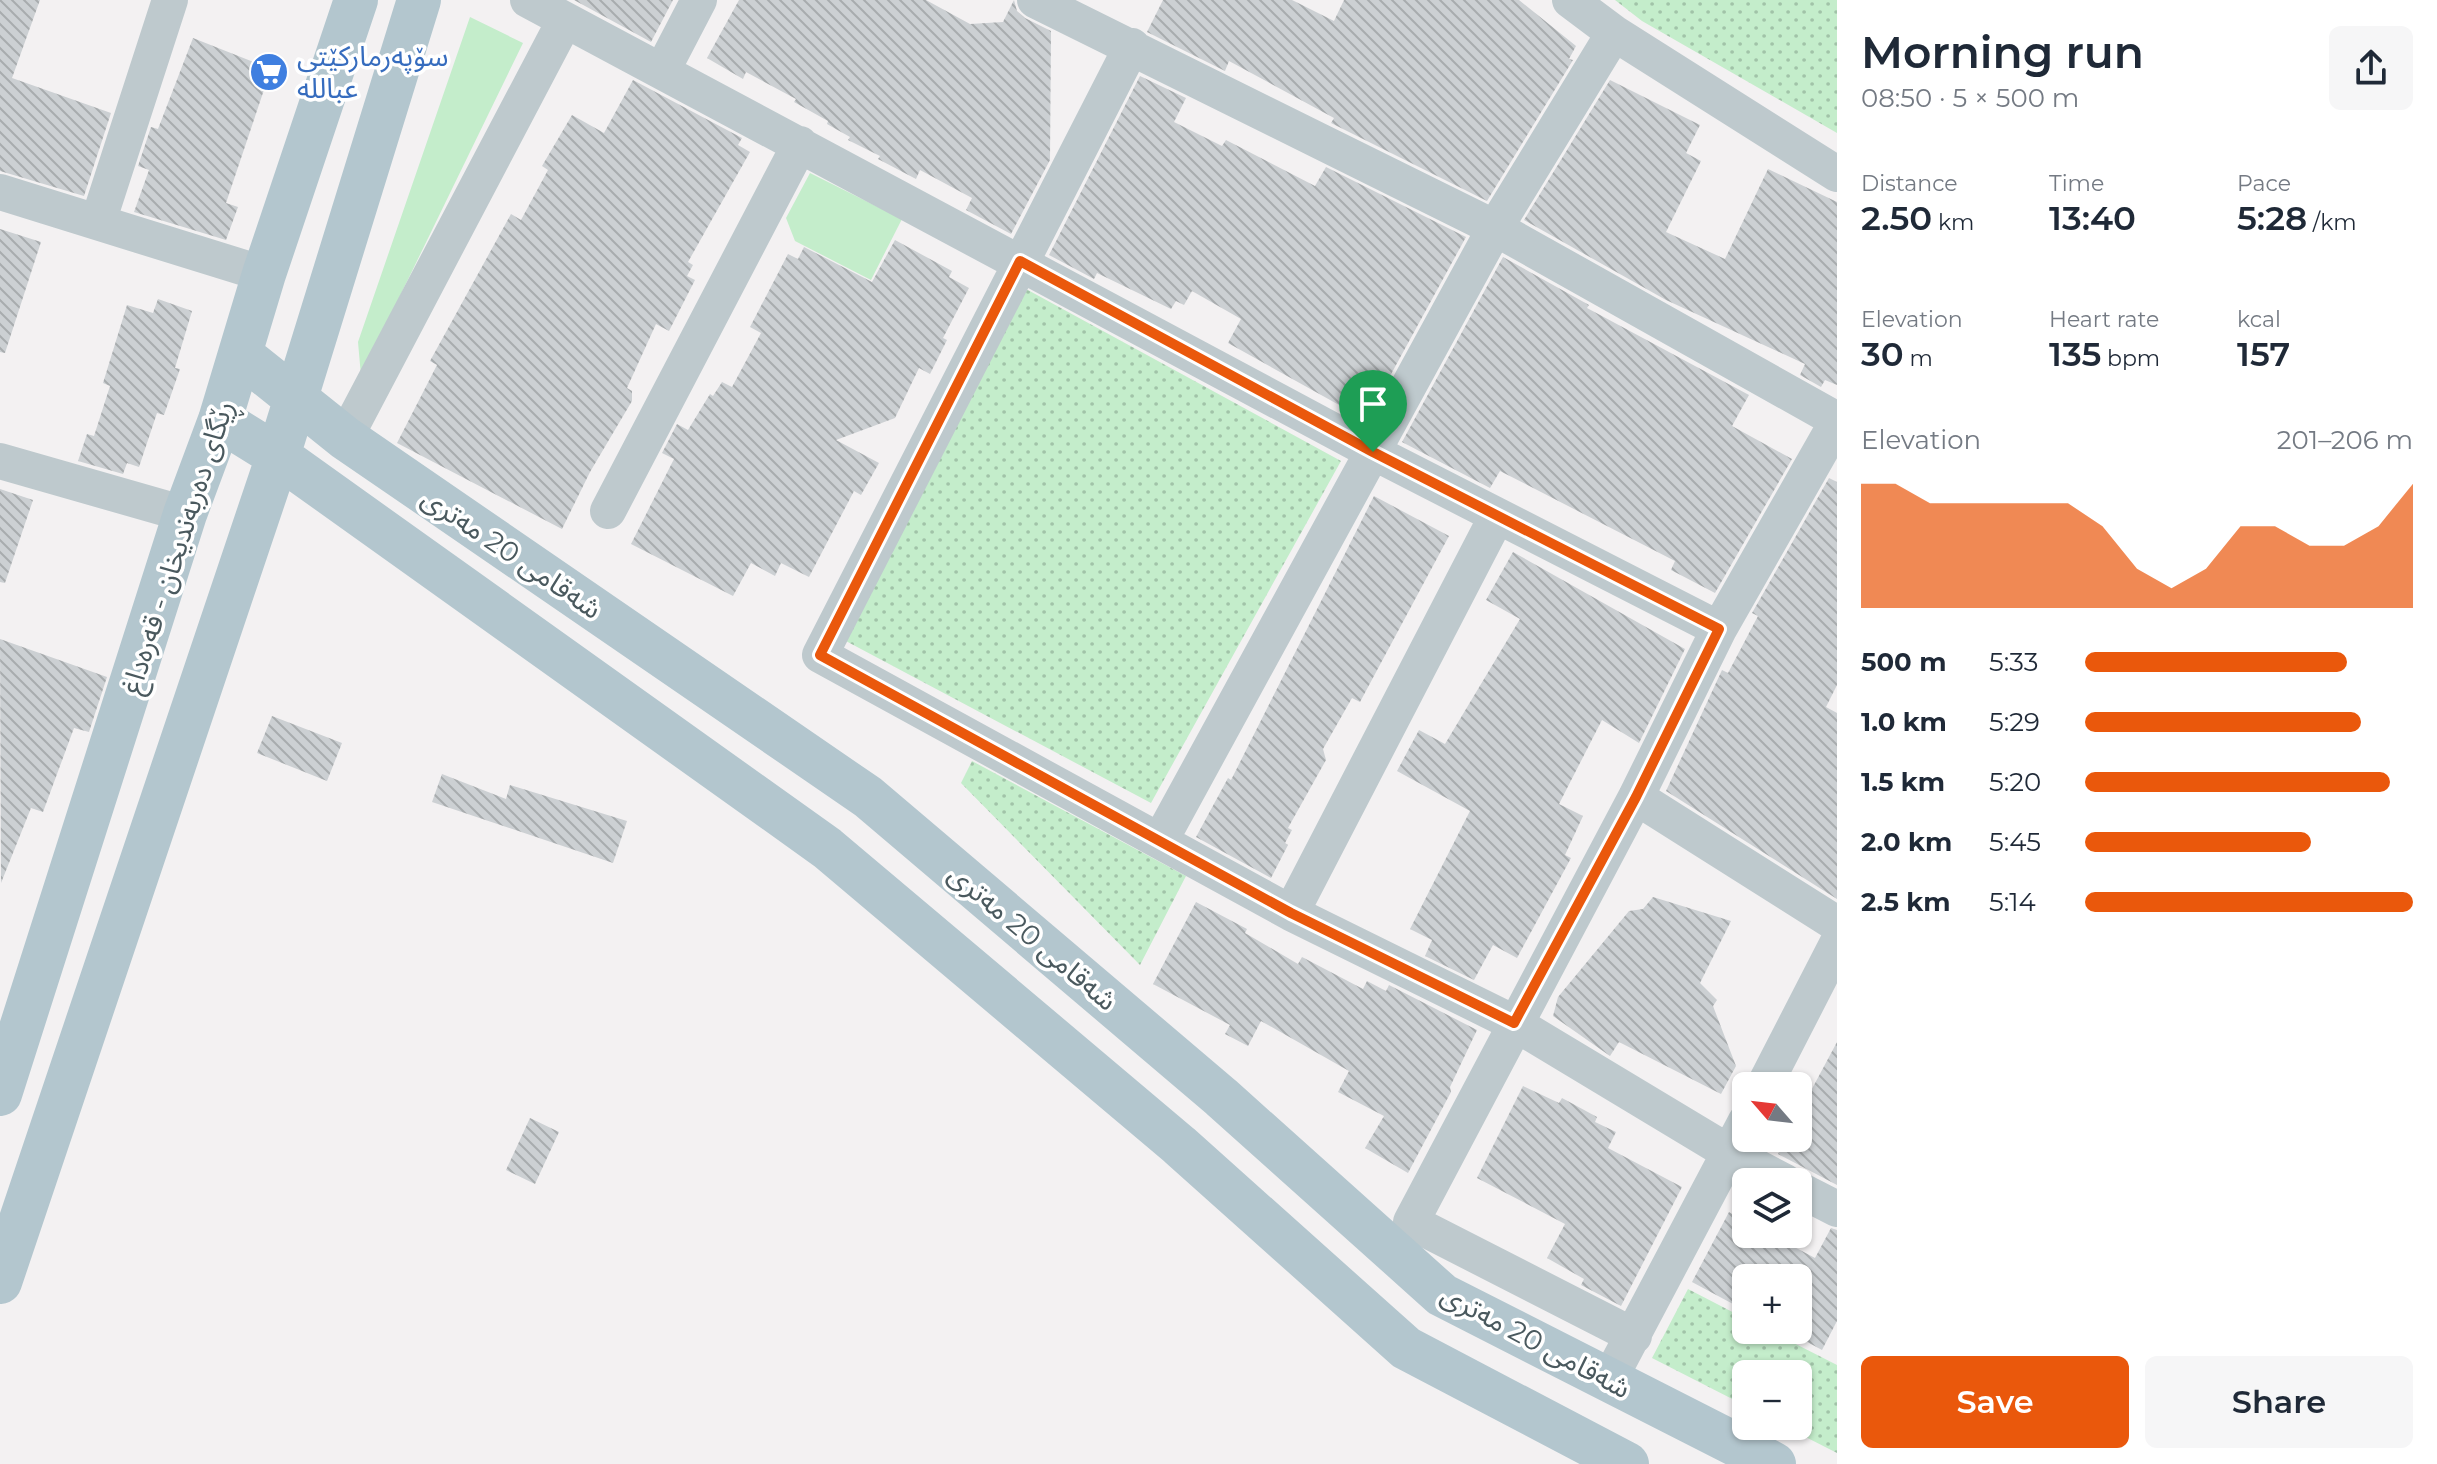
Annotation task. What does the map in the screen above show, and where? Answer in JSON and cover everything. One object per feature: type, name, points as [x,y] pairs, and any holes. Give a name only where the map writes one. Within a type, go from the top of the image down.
[{"type":"main road","name":"ڕێگای دەربەندیخان - قەرەداغ","points":[[0,1094],[185,514],[220,420],[264,274],[356,0]]},
{"type":"main road","points":[[0,1282],[278,456],[419,0]]},
{"type":"main road","name":"شەقامی 20 مەتری","points":[[240,354],[345,438],[868,797],[1221,1097],[1442,1295],[1774,1464]]},
{"type":"main road","name":"شەقامی 20 مەتری","points":[[220,420],[278,456],[827,848],[1179,1145],[1406,1348],[1627,1464]]},
{"type":"main road","points":[[382,531],[408,482]]},
{"type":"street","points":[[98,222],[170,0]]},
{"type":"street","points":[[528,0],[1373,452],[1719,629]]},
{"type":"street","points":[[662,71],[699,0]]},
{"type":"street","points":[[1035,0],[1495,228],[1837,421],[1719,629],[1636,797],[1411,1222],[1634,1336]]},
{"type":"street","points":[[1570,0],[1614,33],[1837,174]]},
{"type":"street","points":[[345,438],[565,20]]},
{"type":"street","points":[[1160,841],[1495,228],[1614,33]]},
{"type":"street","points":[[1132,46],[820,655],[1291,913],[1514,1023],[1758,1168]]},
{"type":"street","points":[[608,511],[800,144]]},
{"type":"street","points":[[0,192],[264,274]]},
{"type":"street","points":[[0,461],[185,514]]},
{"type":"street","points":[[1291,913],[1497,516]]},
{"type":"street","points":[[1636,797],[1837,924]]},
{"type":"street","points":[[1771,1072],[1837,944]]},
{"type":"street","points":[[1609,1380],[1732,1149]]},
{"type":"street","points":[[1812,1196],[1837,1209]]},
{"type":"green space","points":[[1615,0],[1837,0],[1837,133],[1642,21]]},
{"type":"green space","points":[[470,17],[523,43],[361,376],[358,342]]},
{"type":"green space","points":[[810,173],[902,219],[871,280],[795,241],[786,218]]},
{"type":"green space","points":[[1026,289],[1341,461],[1151,803],[844,640]]},
{"type":"green space","points":[[972,761],[1186,876],[1140,965],[961,783]]},
{"type":"green space","points":[[1688,1289],[1732,1312],[1732,1344],[1796,1344],[1837,1365],[1837,1453],[1811,1440],[1812,1360],[1732,1360],[1732,1399],[1652,1358]]},
{"type":"building","points":[[0,0],[40,0],[12,78],[111,113],[84,196],[0,171]]},
{"type":"building","points":[[574,0],[673,0],[651,42]]},
{"type":"building","points":[[739,0],[926,0],[970,24],[1003,22],[1014,0],[1017,11],[1025,18],[1051,31],[1050,160],[1011,234],[966,210],[972,198],[920,170],[916,179],[878,159],[880,156],[848,140],[850,137],[827,124],[828,121],[794,102],[796,99],[746,72],[743,79],[707,58]]},
{"type":"building","points":[[1163,0],[1292,0],[1334,21],[1344,0],[1519,0],[1576,46],[1569,59],[1573,60],[1487,201],[1331,123],[1334,118],[1229,61],[1225,71],[1147,32]]},
{"type":"building","points":[[193,38],[271,69],[226,203],[238,207],[226,240],[134,212],[149,170],[138,166],[151,127],[158,129]]},
{"type":"building","points":[[1140,76],[1186,98],[1174,122],[1222,146],[1226,140],[1315,186],[1326,167],[1466,237],[1366,420],[1228,343],[1241,319],[1192,291],[1184,305],[1176,301],[1171,309],[1097,273],[1094,279],[1049,255]]},
{"type":"building","points":[[633,80],[742,138],[738,145],[750,152],[688,262],[693,265],[687,276],[695,280],[669,331],[656,324],[627,388],[632,391],[632,401],[590,472],[562,529],[397,443],[437,365],[430,361],[511,214],[521,220],[548,170],[542,166],[572,115],[604,133]]},
{"type":"building","points":[[1610,80],[1700,125],[1686,153],[1701,161],[1666,232],[1725,259],[1768,169],[1837,202],[1837,385],[1825,380],[1821,387],[1800,375],[1805,364],[1666,300],[1524,220]]},
{"type":"building","points":[[0,229],[41,242],[5,353],[0,352]]},
{"type":"building","points":[[895,240],[952,271],[949,277],[969,288],[943,338],[947,340],[930,374],[919,368],[895,418],[836,440],[879,463],[861,495],[854,491],[809,577],[781,563],[775,576],[751,563],[733,596],[631,544],[674,459],[662,453],[677,424],[688,430],[710,394],[713,396],[722,382],[732,387],[761,333],[750,327],[788,254],[798,259],[804,247],[872,282]]},
{"type":"building","points":[[1503,257],[1589,305],[1587,308],[1749,395],[1732,426],[1792,459],[1715,593],[1671,570],[1675,561],[1500,471],[1490,488],[1402,442]]},
{"type":"building","points":[[158,299],[192,311],[175,368],[180,369],[164,415],[157,413],[139,467],[127,463],[123,474],[78,461],[87,434],[94,436],[110,386],[103,383],[127,305],[153,313]]},
{"type":"building","points":[[1829,478],[1837,482],[1837,685],[1826,707],[1837,713],[1837,899],[1666,791],[1722,670],[1728,673],[1758,616],[1752,613]]},
{"type":"building","points":[[0,489],[33,500],[5,583],[0,582]]},
{"type":"building","points":[[1374,496],[1449,536],[1360,702],[1352,698],[1323,749],[1326,760],[1288,828],[1292,830],[1285,843],[1288,845],[1271,878],[1196,837],[1228,778],[1231,780]]},
{"type":"building","points":[[1513,552],[1685,649],[1639,743],[1602,720],[1559,804],[1583,816],[1565,855],[1571,858],[1517,958],[1493,945],[1474,980],[1425,956],[1432,940],[1410,929],[1470,811],[1397,771],[1419,730],[1445,744],[1520,619],[1486,600]]},
{"type":"building","points":[[0,639],[107,677],[89,732],[74,728],[43,812],[31,808],[1,883]]},
{"type":"building","points":[[272,716],[342,743],[327,781],[257,753]]},
{"type":"building","points":[[442,774],[506,799],[510,785],[627,821],[613,863],[432,802]]},
{"type":"building","points":[[1653,897],[1731,921],[1700,983],[1717,1000],[1713,1006],[1736,1066],[1721,1094],[1619,1042],[1610,1056],[1553,1016],[1558,997],[1629,911],[1643,909]]},
{"type":"building","points":[[1196,902],[1247,929],[1245,933],[1298,964],[1302,957],[1363,989],[1367,981],[1386,991],[1389,985],[1477,1030],[1450,1087],[1451,1092],[1408,1173],[1365,1148],[1384,1116],[1338,1092],[1349,1071],[1261,1021],[1248,1046],[1225,1034],[1230,1025],[1153,984]]},
{"type":"building","points":[[1837,1042],[1837,1185],[1812,1172],[1812,1168],[1805,1168],[1778,1154],[1812,1152],[1812,1089]]},
{"type":"building","points":[[1523,1086],[1559,1103],[1562,1098],[1597,1117],[1595,1122],[1616,1132],[1608,1148],[1682,1187],[1621,1306],[1581,1285],[1584,1279],[1547,1258],[1565,1224],[1477,1178]]},
{"type":"building","points":[[530,1118],[559,1132],[535,1184],[506,1170]]},
{"type":"building","points":[[1729,1212],[1732,1214],[1732,1248],[1796,1248],[1815,1258],[1831,1228],[1837,1230],[1837,1321],[1822,1350],[1811,1344],[1812,1264],[1732,1264],[1732,1303],[1692,1282]]},
{"type":"place","name":"سۆپه‌رماركێتى عبالله","points":[[269,72]]},
{"type":"route","points":[[1020,261],[1373,452],[1719,629],[1636,797],[1514,1023],[1291,913],[820,655],[1020,261]]}]
